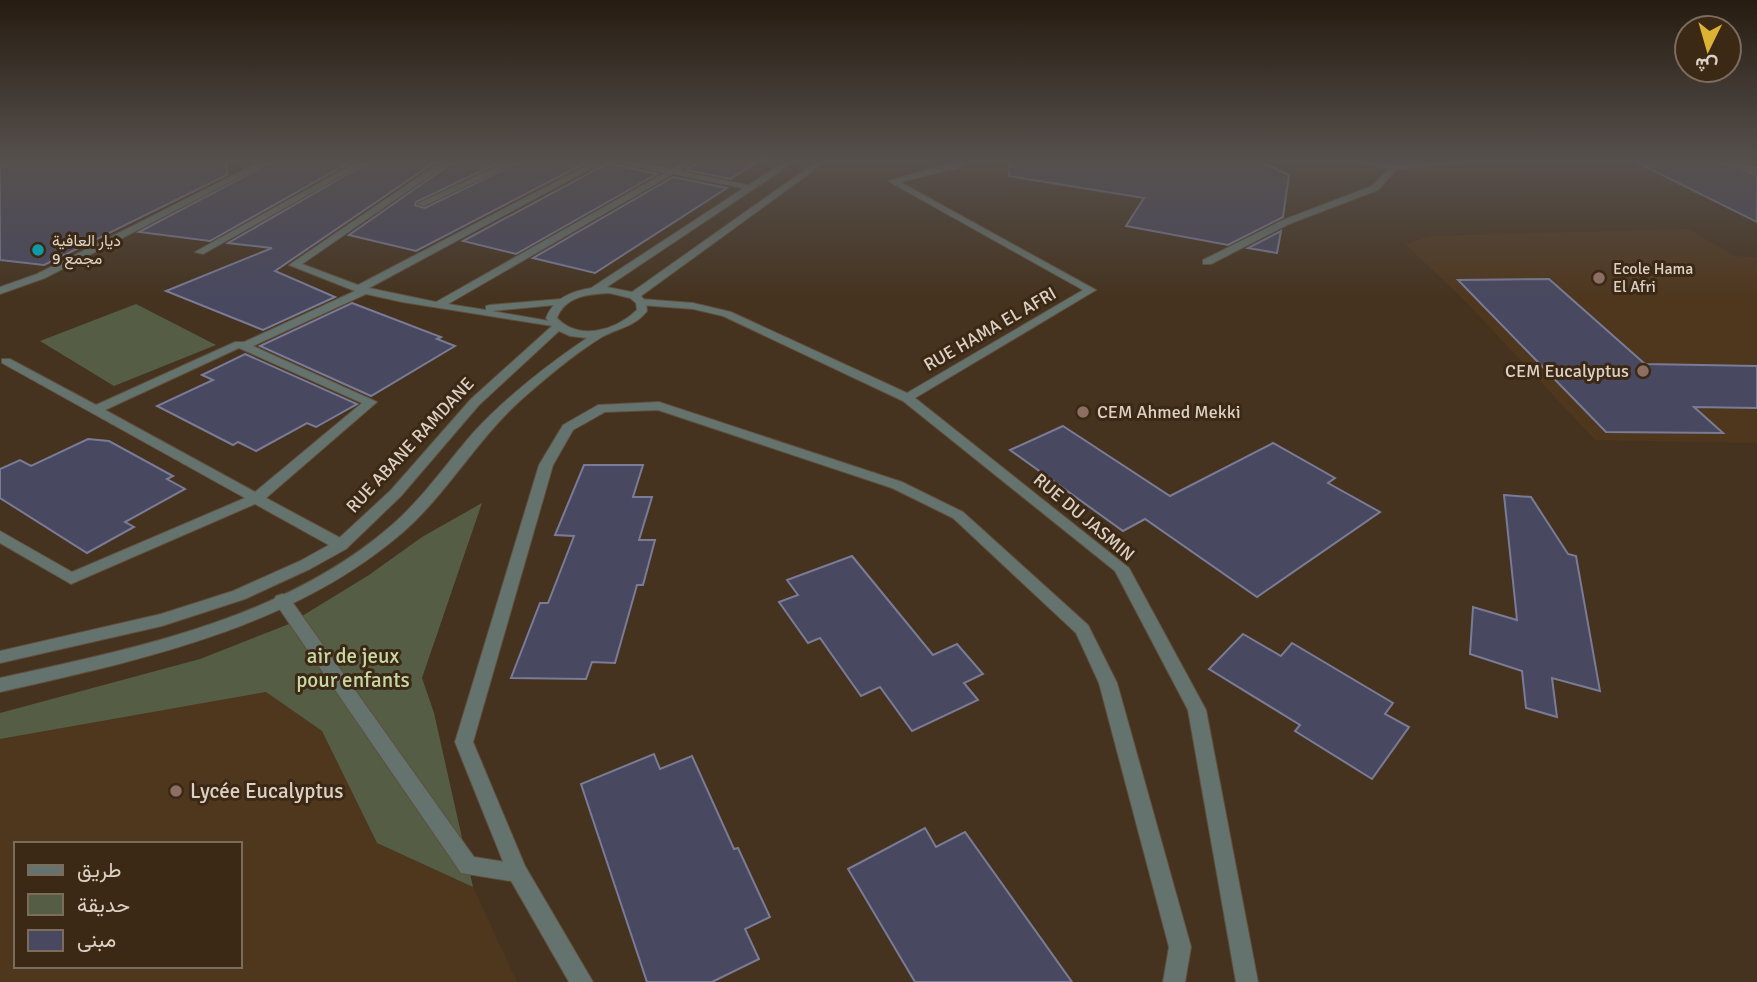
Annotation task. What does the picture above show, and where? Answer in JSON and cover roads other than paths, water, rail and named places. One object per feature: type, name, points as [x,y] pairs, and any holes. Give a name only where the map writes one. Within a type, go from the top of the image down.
[{"type":"street","points":[[0,291],[41,276],[178,206]]},
{"type":"street","points":[[201,252],[284,206]]},
{"type":"street","points":[[381,206],[294,265],[362,290],[556,326],[576,333],[620,328],[635,320],[642,311],[637,299],[762,206]]},
{"type":"street","points":[[244,346],[362,290],[519,206]]},
{"type":"street","points":[[440,304],[612,206]]},
{"type":"street","points":[[468,309],[561,302],[594,291],[723,206]]},
{"type":"street","name":"RUE HAMA EL AFRI","points":[[907,398],[1091,290],[937,206]]},
{"type":"street","points":[[1207,262],[1286,222],[1328,206]]},
{"type":"street","name":"RUE DU JASMIN","points":[[594,291],[609,290],[637,299],[693,306],[727,314],[907,398],[1122,568],[1197,710],[1247,982]]},
{"type":"street","points":[[556,326],[551,318],[553,310],[561,302]]},
{"type":"street","name":"RUE ABANE RAMDANE","points":[[0,657],[162,620],[239,595],[305,565],[341,545],[396,493],[475,401],[556,326]]},
{"type":"street","points":[[0,685],[192,638],[282,600],[361,556],[397,530],[491,422],[601,332]]},
{"type":"street","points":[[0,536],[71,579],[257,498],[371,402],[239,344],[96,410]]},
{"type":"street","points":[[6,361],[341,545]]},
{"type":"street","points":[[582,982],[517,872],[464,742],[546,465],[568,428],[602,408],[659,407],[897,485],[958,515],[1082,629],[1108,683],[1180,947],[1174,982]]},
{"type":"street","points":[[282,600],[468,866],[517,872]]},
{"type":"place","name":"ديار العافية مجمع 9","points":[[38,250]]},
{"type":"place","name":"Ecole Hama El Afri","points":[[1599,278]]},
{"type":"place","name":"CEM Eucalyptus","points":[[1643,371]]},
{"type":"place","name":"CEM Ahmed Mekki","points":[[1083,412]]},
{"type":"place","name":"Lycée Eucalyptus","points":[[176,791]]},
{"type":"park label","name":"air de jeux pour enfants","points":[[353,668]]}]
